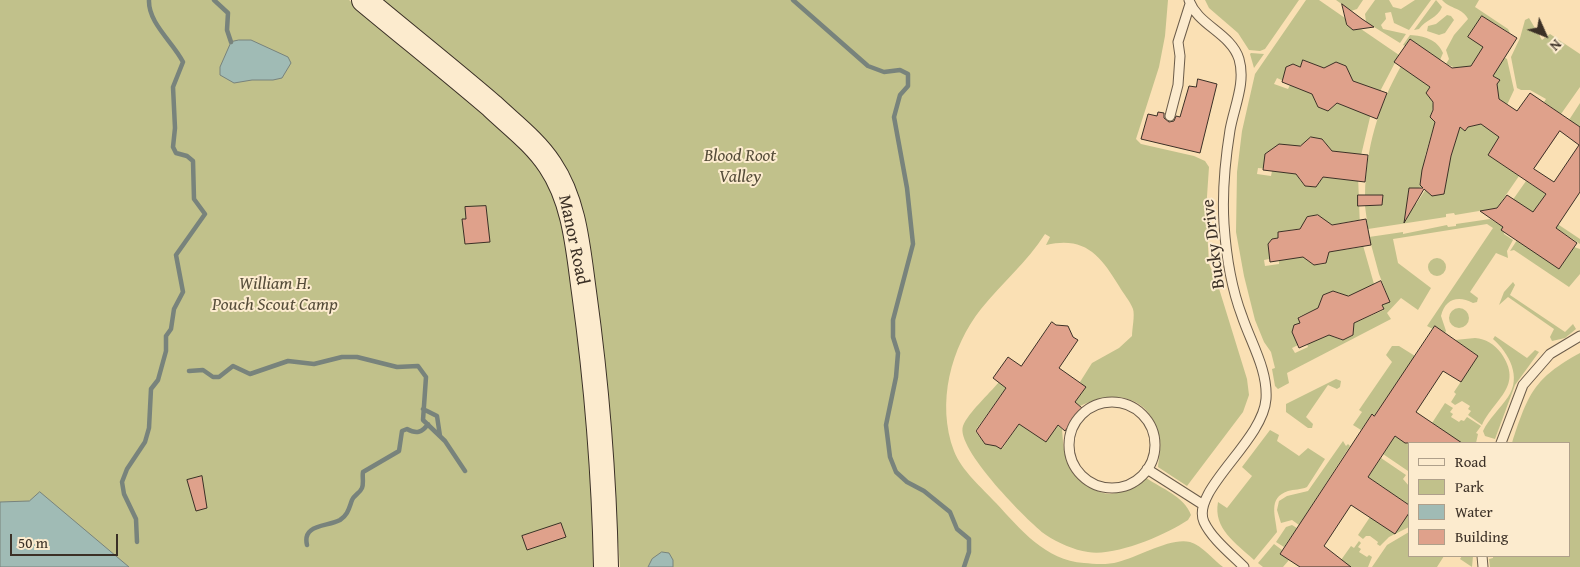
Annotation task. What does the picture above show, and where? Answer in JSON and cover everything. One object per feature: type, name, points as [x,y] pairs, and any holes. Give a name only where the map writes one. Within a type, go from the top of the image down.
[{"type":"street","name":"Manor Road","points":[[364,0],[524,135],[549,164],[564,190],[570,208],[577,246],[596,378],[604,477],[606,567]]},
{"type":"lane","points":[[1170,116],[1178,85],[1180,56],[1178,42],[1189,2]]},
{"type":"lane","name":"Bucky Drive","points":[[1189,2],[1198,15],[1229,41],[1234,48],[1241,68],[1240,89],[1226,159],[1224,224],[1228,262],[1241,314],[1261,366],[1266,393],[1264,409],[1258,426],[1207,492],[1202,508]]},
{"type":"lane","points":[[1501,442],[1523,385],[1550,354],[1580,336]]},
{"type":"lane","points":[[1108,402],[1127,404],[1136,408],[1143,415],[1153,432],[1154,451],[1147,470],[1133,482],[1116,488],[1106,488],[1088,481],[1075,468],[1069,450],[1069,440],[1075,422],[1089,408],[1108,402]]},
{"type":"lane","points":[[1147,470],[1202,508],[1207,527],[1244,567]]},
{"type":"green space","name":"William H. Pouch Scout Camp","points":[[0,0],[349,0],[513,138],[546,176],[565,230],[589,399],[598,567],[0,567]]},
{"type":"green space","name":"Blood Root Valley","points":[[376,0],[1168,0],[1165,36],[1159,67],[1136,139],[1141,144],[1194,156],[1205,161],[1209,167],[1206,211],[1209,264],[1217,282],[1247,379],[1249,395],[1243,412],[1187,486],[1158,467],[1160,440],[1149,413],[1140,405],[1119,397],[1093,401],[1080,406],[1075,402],[1085,387],[1080,382],[1092,363],[1119,348],[1132,336],[1134,312],[1112,275],[1098,257],[1090,250],[1071,243],[1046,245],[1050,237],[1045,234],[970,324],[949,376],[946,414],[954,451],[962,465],[1015,523],[1046,550],[1070,561],[1105,564],[1126,560],[1164,545],[1182,541],[1199,546],[1223,567],[620,567],[607,400],[568,180]]},
{"type":"green space","points":[[1205,0],[1299,0],[1265,49],[1260,51],[1249,50],[1238,33],[1209,8]]},
{"type":"green space","points":[[1306,0],[1319,0],[1345,18],[1347,25],[1353,30],[1361,29],[1399,55],[1376,99],[1378,90],[1347,79],[1349,73],[1346,66],[1336,62],[1326,69],[1303,60],[1300,67],[1293,64],[1286,67],[1286,82],[1277,78],[1274,84],[1288,89],[1290,85],[1316,95],[1314,99],[1318,107],[1328,111],[1337,103],[1368,115],[1372,109],[1359,164],[1359,154],[1326,151],[1327,145],[1322,139],[1311,137],[1303,147],[1278,144],[1278,150],[1268,169],[1258,168],[1257,174],[1271,176],[1272,171],[1300,174],[1299,179],[1305,186],[1316,187],[1323,177],[1356,181],[1358,175],[1360,228],[1358,220],[1326,226],[1318,215],[1307,217],[1303,228],[1278,232],[1278,238],[1272,239],[1268,245],[1269,251],[1274,258],[1264,260],[1265,266],[1279,264],[1279,260],[1307,256],[1307,260],[1314,265],[1325,264],[1329,252],[1362,247],[1362,242],[1376,291],[1373,285],[1343,299],[1340,293],[1333,291],[1323,295],[1321,307],[1298,317],[1300,323],[1294,325],[1292,332],[1295,338],[1302,343],[1292,348],[1295,353],[1308,347],[1307,344],[1333,333],[1334,337],[1342,340],[1353,335],[1354,323],[1384,310],[1382,305],[1390,302],[1379,274],[1369,237],[1403,232],[1403,234],[1490,219],[1503,227],[1504,234],[1513,240],[1507,251],[1508,258],[1496,253],[1470,292],[1478,298],[1477,302],[1473,303],[1457,299],[1449,302],[1443,310],[1441,316],[1445,333],[1435,327],[1433,329],[1427,326],[1493,228],[1487,224],[1393,239],[1398,263],[1431,288],[1418,310],[1401,298],[1387,313],[1391,319],[1287,373],[1289,383],[1278,389],[1275,386],[1272,369],[1275,368],[1271,352],[1264,342],[1255,320],[1244,276],[1236,232],[1237,172],[1242,131],[1255,74]]},
{"type":"green space","points":[[1336,0],[1363,0],[1357,9],[1351,11]]},
{"type":"green space","points":[[1375,0],[1389,0],[1393,7],[1401,9],[1415,0],[1431,0],[1409,30],[1394,23],[1391,12],[1385,13],[1386,19],[1381,25],[1383,29],[1406,34],[1400,43],[1366,22],[1365,14]]},
{"type":"green space","points":[[1436,0],[1442,7],[1440,11],[1419,29],[1414,30]]},
{"type":"green space","points":[[1442,0],[1479,0],[1475,7],[1508,29],[1510,33],[1482,16],[1468,37],[1507,59],[1514,90],[1507,105],[1499,99],[1497,84],[1499,80],[1474,62],[1471,66],[1456,68],[1446,64],[1449,59],[1446,50],[1454,35],[1468,19],[1466,15]]},
{"type":"green space","points":[[1447,15],[1451,16],[1454,20],[1445,33],[1439,35],[1427,31],[1428,26],[1436,24]]},
{"type":"green space","points":[[1529,18],[1542,40],[1550,34],[1580,54],[1580,87],[1561,114],[1544,102],[1546,99],[1530,90],[1517,88],[1511,57],[1520,38],[1525,20]]},
{"type":"green space","points":[[1410,35],[1425,37],[1434,41],[1443,53],[1440,60],[1410,39],[1405,46],[1403,45]]},
{"type":"green space","points":[[1250,54],[1264,54],[1254,68]]},
{"type":"green space","points":[[1401,66],[1430,87],[1426,93],[1432,101],[1433,110],[1430,116],[1435,122],[1425,156],[1422,186],[1419,188],[1409,188],[1407,204],[1416,204],[1426,189],[1432,196],[1444,193],[1451,156],[1460,127],[1465,131],[1468,127],[1481,124],[1501,135],[1488,155],[1519,176],[1497,208],[1455,215],[1454,213],[1446,214],[1446,217],[1368,229],[1365,206],[1382,205],[1382,195],[1365,195],[1371,144],[1380,112]]},
{"type":"green space","points":[[1580,103],[1580,127],[1569,120]]},
{"type":"green space","points":[[1526,181],[1546,194],[1543,198],[1556,223],[1580,239],[1580,244],[1520,204],[1512,201]]},
{"type":"green space","points":[[1517,240],[1559,269],[1574,247],[1580,249],[1580,274],[1569,287],[1514,250],[1510,251]]},
{"type":"green space","points":[[1437,258],[1443,261],[1446,267],[1443,273],[1437,276],[1431,273],[1428,267],[1431,261]]},
{"type":"green space","points":[[1513,282],[1515,285],[1510,295],[1565,332],[1573,324],[1576,329],[1565,338],[1552,341],[1550,337],[1554,329],[1508,297],[1499,305],[1504,292]]},
{"type":"green space","points":[[1455,308],[1463,308],[1469,314],[1469,322],[1463,328],[1455,328],[1449,322],[1449,314]]},
{"type":"green space","points":[[1495,336],[1527,358],[1535,350],[1539,352],[1515,385],[1495,439],[1485,436],[1483,431],[1508,397],[1512,389],[1514,374],[1504,351],[1493,339]]},
{"type":"green space","points":[[1475,338],[1493,345],[1501,353],[1510,374],[1509,383],[1505,391],[1482,425],[1468,415],[1471,411],[1468,409],[1470,406],[1462,401],[1455,405],[1451,402],[1456,394],[1454,392],[1478,356],[1455,340]]},
{"type":"green space","points":[[1392,346],[1399,346],[1415,356],[1374,416],[1371,415],[1361,430],[1353,425],[1362,412],[1359,410],[1392,362],[1386,355]]},
{"type":"green space","points":[[1580,353],[1580,567],[1490,567],[1489,559],[1493,557],[1570,557],[1570,442],[1512,442],[1528,400],[1535,389],[1552,371]]},
{"type":"green space","points":[[1336,379],[1341,381],[1340,387],[1337,389],[1328,385],[1306,417],[1313,424],[1312,428],[1308,428],[1286,412],[1286,404]]},
{"type":"green space","points":[[999,382],[1006,388],[975,431],[985,444],[995,445],[1002,449],[1019,424],[1046,442],[1057,425],[1062,429],[1067,461],[1081,480],[1099,491],[1110,494],[1129,488],[1146,478],[1184,503],[1191,515],[1188,520],[1140,544],[1099,553],[1072,548],[1046,535],[1024,516],[995,484],[970,450],[964,436],[963,426],[966,421]]},
{"type":"green space","points":[[1445,403],[1453,408],[1450,412],[1453,414],[1451,417],[1459,422],[1461,420],[1464,421],[1467,417],[1481,426],[1476,433],[1478,434],[1476,442],[1458,442],[1432,423]]},
{"type":"green space","points":[[1270,430],[1279,435],[1277,441],[1299,456],[1308,448],[1325,459],[1307,487],[1288,491],[1277,498],[1274,508],[1277,532],[1254,560],[1222,528],[1217,512],[1218,502],[1227,508],[1252,476],[1242,467]]},
{"type":"green space","points":[[1395,436],[1408,444],[1408,471],[1383,454]]},
{"type":"green space","points":[[1343,441],[1346,446],[1348,444],[1350,446],[1299,525],[1292,520],[1281,523],[1277,510],[1279,501],[1287,496],[1308,491]]},
{"type":"green space","points":[[1381,458],[1406,475],[1403,479],[1408,485],[1408,504],[1368,477]]},
{"type":"green space","points":[[1408,513],[1408,528],[1389,537],[1380,546],[1370,536],[1366,536],[1363,539],[1358,535],[1370,517]]},
{"type":"green space","points":[[1292,525],[1297,528],[1284,547],[1276,542],[1286,527]]},
{"type":"green space","points":[[1408,533],[1408,557],[1443,557],[1437,567],[1372,567],[1387,545]]},
{"type":"green space","points":[[1359,541],[1361,543],[1358,547],[1361,549],[1359,552],[1367,557],[1369,555],[1372,557],[1368,567],[1341,567],[1341,560],[1351,546],[1354,548]]},
{"type":"green space","points":[[1274,544],[1282,550],[1280,554],[1289,560],[1283,567],[1263,567],[1258,563]]},
{"type":"green space","points":[[1461,557],[1473,557],[1472,567],[1460,559]]},
{"type":"water","points":[[251,40],[288,57],[291,63],[282,78],[234,83],[220,75],[220,67],[231,42]]},
{"type":"water","points":[[40,492],[129,567],[0,567],[0,502],[29,501]]},
{"type":"water","points":[[662,552],[669,553],[673,560],[673,567],[648,567],[652,559]]},
{"type":"building","points":[[1342,4],[1374,27],[1353,30],[1347,25]]},
{"type":"building","points":[[1482,16],[1517,38],[1493,76],[1500,80],[1497,84],[1499,99],[1517,111],[1530,93],[1580,127],[1580,192],[1556,228],[1577,243],[1559,269],[1501,230],[1503,227],[1480,211],[1497,208],[1507,195],[1533,212],[1546,194],[1488,155],[1499,137],[1481,124],[1468,127],[1465,131],[1460,127],[1451,156],[1444,194],[1432,196],[1424,189],[1404,223],[1409,188],[1423,188],[1420,185],[1422,170],[1435,122],[1430,117],[1433,110],[1433,102],[1426,93],[1430,87],[1394,62],[1410,39],[1452,68],[1471,66],[1483,47],[1468,37]],"holes":[[[1560,131],[1579,145],[1554,182],[1534,169]]]},
{"type":"building","points":[[1303,60],[1324,68],[1336,62],[1346,66],[1353,81],[1387,93],[1377,119],[1337,103],[1328,111],[1318,107],[1312,94],[1282,82],[1286,67],[1293,64],[1300,67]]},
{"type":"building","points":[[1198,79],[1217,84],[1200,153],[1141,139],[1148,114],[1157,116],[1158,112],[1164,113],[1164,118],[1169,122],[1174,121],[1176,116],[1180,117],[1189,86],[1196,87]]},
{"type":"building","points":[[1311,137],[1322,139],[1332,151],[1368,155],[1365,182],[1323,177],[1316,187],[1305,186],[1296,174],[1263,170],[1265,154],[1279,144],[1300,146]]},
{"type":"building","points":[[1358,195],[1383,195],[1382,205],[1358,206]]},
{"type":"building","points":[[486,206],[490,242],[465,244],[462,219],[466,219],[465,207]]},
{"type":"building","points":[[1318,215],[1332,225],[1366,219],[1371,245],[1329,252],[1326,263],[1314,265],[1303,257],[1270,262],[1268,244],[1272,239],[1278,238],[1278,232],[1300,229],[1307,217]]},
{"type":"building","points":[[1381,281],[1390,302],[1382,305],[1384,309],[1354,323],[1353,335],[1343,340],[1329,335],[1299,348],[1292,332],[1294,325],[1300,323],[1298,318],[1318,308],[1323,295],[1333,291],[1348,296]]},
{"type":"building","points":[[1052,322],[1056,325],[1068,326],[1073,337],[1078,340],[1059,368],[1086,387],[1075,402],[1082,408],[1065,431],[1058,425],[1046,442],[1019,424],[1001,449],[985,444],[976,431],[1006,388],[993,378],[1008,357],[1021,366]]},
{"type":"building","points":[[1435,326],[1478,356],[1461,382],[1443,371],[1416,412],[1461,442],[1405,443],[1395,436],[1368,477],[1408,504],[1408,514],[1395,534],[1351,505],[1324,546],[1351,567],[1300,567],[1280,554],[1372,414],[1374,416]]},
{"type":"building","points":[[202,476],[207,508],[196,511],[187,480]]},
{"type":"building","points":[[561,523],[566,537],[527,550],[522,536]]},
{"type":"waterway","points":[[137,542],[136,519],[124,494],[122,482],[127,469],[145,442],[149,428],[151,389],[158,380],[166,351],[166,336],[171,329],[174,309],[183,292],[176,255],[205,214],[194,199],[193,161],[187,156],[176,153],[173,147],[175,128],[173,87],[183,62],[152,17],[149,0]]},
{"type":"waterway","points":[[214,0],[228,13],[227,30],[231,42]]},
{"type":"waterway","points":[[793,0],[868,66],[884,72],[900,70],[908,74],[908,86],[900,95],[894,117],[907,188],[913,244],[893,320],[893,337],[898,353],[896,377],[886,425],[890,457],[896,472],[950,512],[957,529],[969,539],[969,552],[964,567]]},
{"type":"waterway","points":[[189,371],[203,370],[213,377],[219,377],[233,366],[250,374],[288,361],[314,364],[342,357],[357,357],[397,367],[418,366],[426,377],[423,420],[445,441],[465,471]]},
{"type":"waterway","points":[[423,409],[437,416],[440,436]]},
{"type":"waterway","points":[[307,545],[306,538],[308,533],[317,527],[335,522],[345,516],[353,498],[362,488],[363,472],[399,451],[402,431],[407,429],[419,432],[428,424]]}]
